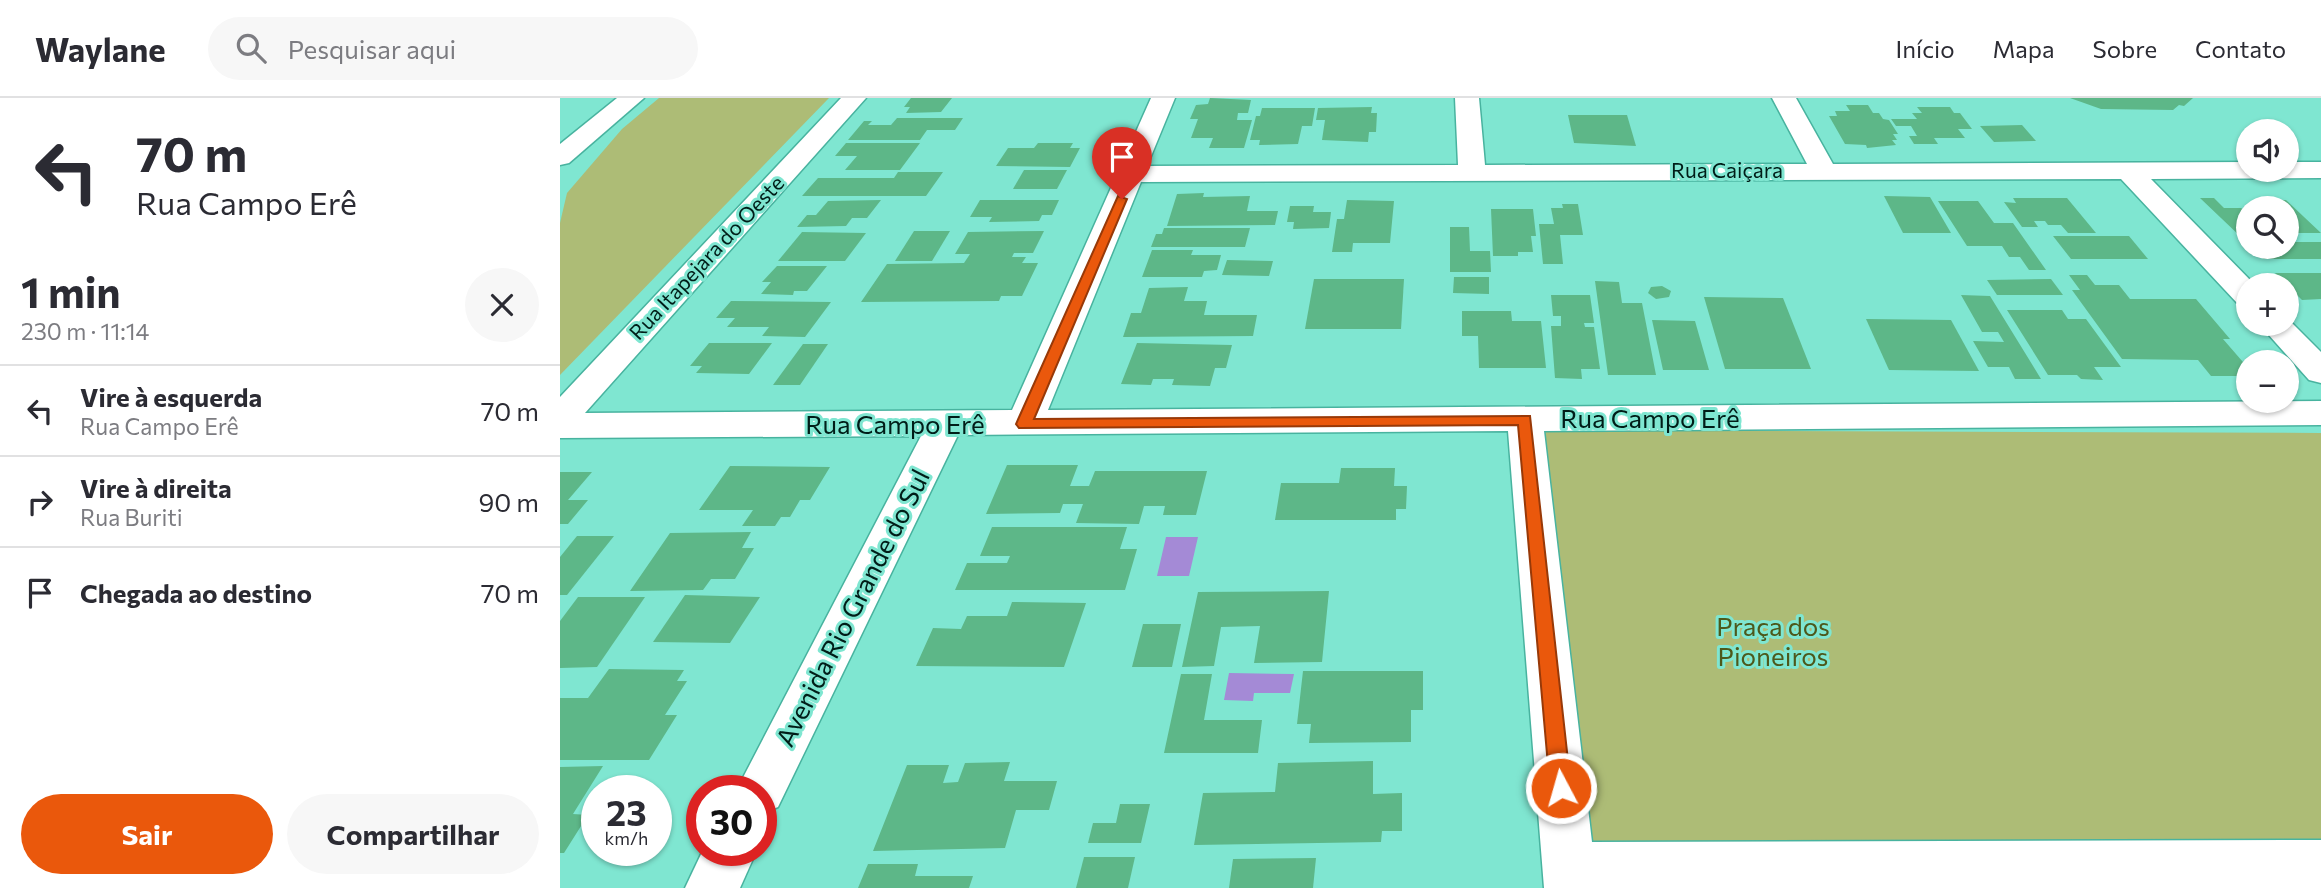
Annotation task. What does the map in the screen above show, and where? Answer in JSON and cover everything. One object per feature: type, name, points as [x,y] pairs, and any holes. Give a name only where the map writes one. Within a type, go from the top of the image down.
[{"type":"main road","points":[[560,157],[632,98]]},
{"type":"main road","name":"Rua Itapejara do Oeste","points":[[560,419],[854,98]]},
{"type":"main road","points":[[1024,424],[1133,174],[1163,98]]},
{"type":"main road","points":[[1467,98],[1472,173]]},
{"type":"main road","points":[[1784,98],[1824,171]]},
{"type":"main road","points":[[2128,170],[2236,283]]},
{"type":"main road","name":"Rua Caiçara","points":[[1133,174],[2321,170]]},
{"type":"main road","points":[[2286,336],[2321,372]]},
{"type":"main road","name":"Rua Campo Erê","points":[[560,426],[2321,413]]},
{"type":"main road","points":[[1525,420],[1570,878],[2321,866]]},
{"type":"main road","name":"Avenida Rio Grande do Sul","points":[[769,775],[945,425]]},
{"type":"main road","points":[[712,888],[723,866]]},
{"type":"green space","points":[[659,98],[829,98],[560,375],[560,223],[567,193],[622,129]]},
{"type":"green space","name":"Praça dos Pioneiros","points":[[1538,430],[2321,433],[2321,852],[1583,853]]},
{"type":"shaded area","points":[[1166,537],[1198,537],[1189,576],[1157,576]]},
{"type":"shaded area","points":[[1229,673],[1294,674],[1290,693],[1254,693],[1253,701],[1224,700]]},
{"type":"building","points":[[911,98],[952,98],[941,112],[906,113],[910,107],[904,107]]},
{"type":"building","points":[[1210,98],[1251,100],[1248,113],[1238,113],[1237,120],[1252,120],[1244,148],[1209,148],[1213,138],[1191,138],[1198,119],[1190,119],[1196,105],[1208,104]]},
{"type":"building","points":[[2070,98],[2193,98],[2184,106],[2179,105],[2173,110],[2101,109]]},
{"type":"building","points":[[1846,105],[1868,105],[1873,113],[1879,113],[1883,119],[1889,120],[1898,134],[1893,134],[1897,140],[1892,140],[1896,145],[1867,148],[1866,145],[1845,144],[1829,116],[1837,116],[1835,111],[1850,111]]},
{"type":"building","points":[[1372,107],[1371,113],[1377,113],[1376,132],[1369,132],[1368,142],[1322,140],[1325,120],[1316,120],[1318,108]]},
{"type":"building","points":[[1917,107],[1950,107],[1954,113],[1960,113],[1972,129],[1958,129],[1965,138],[1934,138],[1938,144],[1914,144],[1909,136],[1917,136],[1911,126],[1896,126],[1891,119],[1917,119],[1912,113],[1922,113]]},
{"type":"building","points":[[1262,108],[1315,108],[1312,126],[1302,126],[1298,144],[1259,145],[1260,140],[1250,140],[1256,116],[1260,116]]},
{"type":"building","points":[[1568,115],[1627,115],[1636,146],[1574,143]]},
{"type":"building","points":[[897,118],[963,118],[955,130],[927,130],[920,140],[848,140],[864,121],[872,121],[868,125],[891,125]]},
{"type":"building","points":[[2022,125],[2036,141],[1994,142],[1980,126]]},
{"type":"building","points":[[846,143],[920,143],[900,170],[845,170],[857,156],[835,156]]},
{"type":"building","points":[[1038,143],[1073,143],[1070,148],[1080,148],[1070,167],[996,166],[1008,148],[1034,148]]},
{"type":"building","points":[[1024,170],[1067,170],[1057,189],[1013,189]]},
{"type":"building","points":[[898,172],[943,172],[926,196],[802,196],[818,178],[894,178]]},
{"type":"building","points":[[1204,193],[1203,197],[1250,196],[1247,211],[1278,211],[1275,225],[1167,226],[1177,194]]},
{"type":"building","points":[[1884,196],[1930,197],[1951,233],[1903,233]]},
{"type":"building","points":[[2013,198],[2067,198],[2096,233],[2068,233],[2061,225],[2048,225],[2045,221],[2034,221],[2038,227],[2022,227],[2004,202],[2016,203]]},
{"type":"building","points":[[2200,198],[2214,198],[2224,208],[2236,208],[2236,232]]},
{"type":"building","points":[[881,200],[867,218],[852,218],[846,226],[797,227],[807,215],[816,215],[828,201]]},
{"type":"building","points":[[980,200],[1059,200],[1052,215],[1042,215],[1039,221],[989,222],[992,217],[970,217]]},
{"type":"building","points":[[1347,200],[1394,201],[1390,243],[1353,243],[1352,252],[1332,252],[1337,219],[1344,219]]},
{"type":"building","points":[[1938,201],[1978,201],[1994,223],[2013,223],[2046,270],[2029,270],[2020,257],[2009,257],[2002,246],[1967,246]]},
{"type":"building","points":[[1562,204],[1578,204],[1583,235],[1560,235],[1563,264],[1543,264],[1539,224],[1554,224],[1551,208],[1563,208]]},
{"type":"building","points":[[1290,206],[1314,206],[1313,212],[1331,212],[1329,228],[1293,229],[1294,222],[1287,222]]},
{"type":"building","points":[[1491,209],[1533,209],[1536,236],[1531,236],[1533,252],[1518,252],[1518,256],[1493,256]]},
{"type":"building","points":[[2299,212],[2321,233],[2299,233]]},
{"type":"building","points":[[1450,227],[1469,227],[1470,251],[1490,251],[1491,272],[1450,272]]},
{"type":"building","points":[[1164,228],[1250,228],[1245,247],[1151,247],[1156,234],[1162,234]]},
{"type":"building","points":[[914,231],[950,231],[932,261],[895,261]]},
{"type":"building","points":[[1044,231],[1033,253],[1014,253],[1012,257],[1026,257],[1022,263],[1038,263],[1022,296],[1001,296],[999,301],[861,302],[887,264],[964,263],[970,254],[955,254],[968,232]]},
{"type":"building","points":[[802,232],[866,233],[845,261],[778,261]]},
{"type":"building","points":[[2053,236],[2129,236],[2148,259],[2071,259]]},
{"type":"building","points":[[2299,242],[2321,242],[2321,259],[2299,259]]},
{"type":"building","points":[[1152,250],[1193,250],[1191,255],[1221,255],[1217,270],[1204,271],[1202,277],[1142,277]]},
{"type":"building","points":[[1227,260],[1273,261],[1269,276],[1222,275]]},
{"type":"building","points":[[777,266],[827,266],[807,291],[794,291],[793,295],[761,294],[771,282],[762,282]]},
{"type":"building","points":[[2299,273],[2321,273],[2321,299],[2302,300],[2299,297]]},
{"type":"building","points":[[2069,275],[2087,275],[2095,285],[2119,285],[2130,299],[2196,299],[2230,339],[2223,339],[2236,354],[2236,376],[2211,376],[2198,360],[2122,359],[2072,290],[2080,290]]},
{"type":"building","points":[[1454,277],[1489,277],[1489,294],[1453,293]]},
{"type":"building","points":[[1314,279],[1404,279],[1401,329],[1305,329]]},
{"type":"building","points":[[2051,279],[2063,295],[1997,295],[1987,280]]},
{"type":"building","points":[[1595,281],[1619,282],[1622,303],[1642,303],[1656,375],[1608,375]]},
{"type":"building","points":[[1662,286],[1671,291],[1669,297],[1656,299],[1648,293],[1651,287]]},
{"type":"building","points":[[1188,287],[1184,301],[1207,301],[1204,315],[1257,315],[1253,336],[1123,337],[1131,313],[1141,313],[1149,288]]},
{"type":"building","points":[[1551,295],[1590,295],[1594,323],[1584,323],[1585,327],[1594,327],[1600,369],[1581,369],[1582,379],[1555,378],[1551,326],[1561,326],[1561,316],[1553,316]]},
{"type":"building","points":[[1961,295],[1990,296],[2041,379],[2015,379],[2009,367],[1988,367],[1973,341],[2004,342],[1998,332],[1982,332]]},
{"type":"building","points":[[1704,297],[1783,298],[1811,369],[1725,369]]},
{"type":"building","points":[[731,301],[831,302],[805,337],[762,336],[769,327],[727,327],[735,318],[716,318]]},
{"type":"building","points":[[2007,310],[2062,310],[2068,319],[2086,319],[2121,367],[2094,367],[2103,380],[2081,379],[2077,375],[2048,375]]},
{"type":"building","points":[[1462,311],[1511,311],[1512,321],[1541,321],[1546,368],[1479,368],[1478,336],[1462,336]]},
{"type":"building","points":[[1866,319],[1951,320],[1979,371],[1889,370]]},
{"type":"building","points":[[1652,320],[1695,321],[1709,370],[1663,370]]},
{"type":"building","points":[[709,343],[772,343],[749,374],[696,373],[702,366],[690,366]]},
{"type":"building","points":[[1137,343],[1232,345],[1226,368],[1215,368],[1210,386],[1172,385],[1174,379],[1153,379],[1151,385],[1121,384]]},
{"type":"building","points":[[803,344],[828,344],[800,385],[773,385]]},
{"type":"building","points":[[1007,465],[1078,465],[1070,486],[1089,486],[1095,471],[1207,471],[1196,515],[1163,515],[1165,506],[1144,506],[1139,524],[1076,523],[1083,504],[1063,504],[1060,513],[986,514]]},
{"type":"building","points":[[730,466],[830,467],[810,500],[800,500],[790,517],[781,517],[775,526],[742,526],[753,510],[699,510]]},
{"type":"building","points":[[1341,468],[1395,468],[1394,486],[1407,486],[1406,509],[1396,509],[1396,520],[1275,520],[1281,483],[1339,483]]},
{"type":"building","points":[[560,472],[592,472],[568,500],[588,500],[568,524],[560,524]]},
{"type":"building","points":[[992,527],[1127,527],[1120,549],[1137,549],[1125,590],[955,590],[967,563],[1007,563],[1010,556],[980,556]]},
{"type":"building","points":[[751,532],[742,548],[754,548],[735,579],[711,579],[703,590],[630,591],[670,533]]},
{"type":"building","points":[[577,536],[614,536],[567,595],[560,595],[560,557]]},
{"type":"building","points":[[1329,591],[1322,662],[1254,663],[1260,626],[1221,627],[1214,666],[1182,667],[1198,592]]},
{"type":"building","points":[[685,595],[760,597],[730,643],[653,642]]},
{"type":"building","points":[[578,597],[645,597],[597,667],[560,668],[560,621]]},
{"type":"building","points":[[1012,602],[1086,603],[1064,667],[916,666],[933,628],[961,629],[967,616],[1007,616]]},
{"type":"building","points":[[1143,624],[1181,624],[1172,667],[1132,667]]},
{"type":"building","points":[[609,669],[684,670],[677,681],[687,681],[665,715],[677,715],[649,760],[560,760],[560,698],[588,698]]},
{"type":"building","points":[[1303,671],[1423,671],[1423,710],[1411,710],[1411,742],[1309,743],[1311,724],[1297,724]]},
{"type":"building","points":[[1181,674],[1212,674],[1204,720],[1262,720],[1258,753],[1164,753]]},
{"type":"building","points":[[1373,761],[1373,794],[1402,793],[1402,831],[1382,831],[1381,842],[1194,845],[1203,793],[1275,792],[1278,763]]},
{"type":"building","points":[[1010,762],[1004,781],[1057,781],[1049,810],[1016,810],[1005,848],[873,851],[907,765],[949,765],[943,783],[958,782],[965,763]]},
{"type":"building","points":[[603,766],[597,775],[581,775],[581,801],[573,814],[581,815],[581,826],[564,853],[560,853],[560,767]]},
{"type":"building","points":[[1120,804],[1150,804],[1141,843],[1088,843],[1093,823],[1116,823]]},
{"type":"building","points":[[1084,857],[1135,857],[1128,888],[1076,888]]},
{"type":"building","points":[[1316,858],[1313,888],[1229,888],[1233,859]]},
{"type":"building","points":[[868,864],[918,864],[915,876],[973,876],[969,888],[858,888]]},
{"type":"route","points":[[1122,199],[1024,424],[1525,420],[1561,788]]}]
